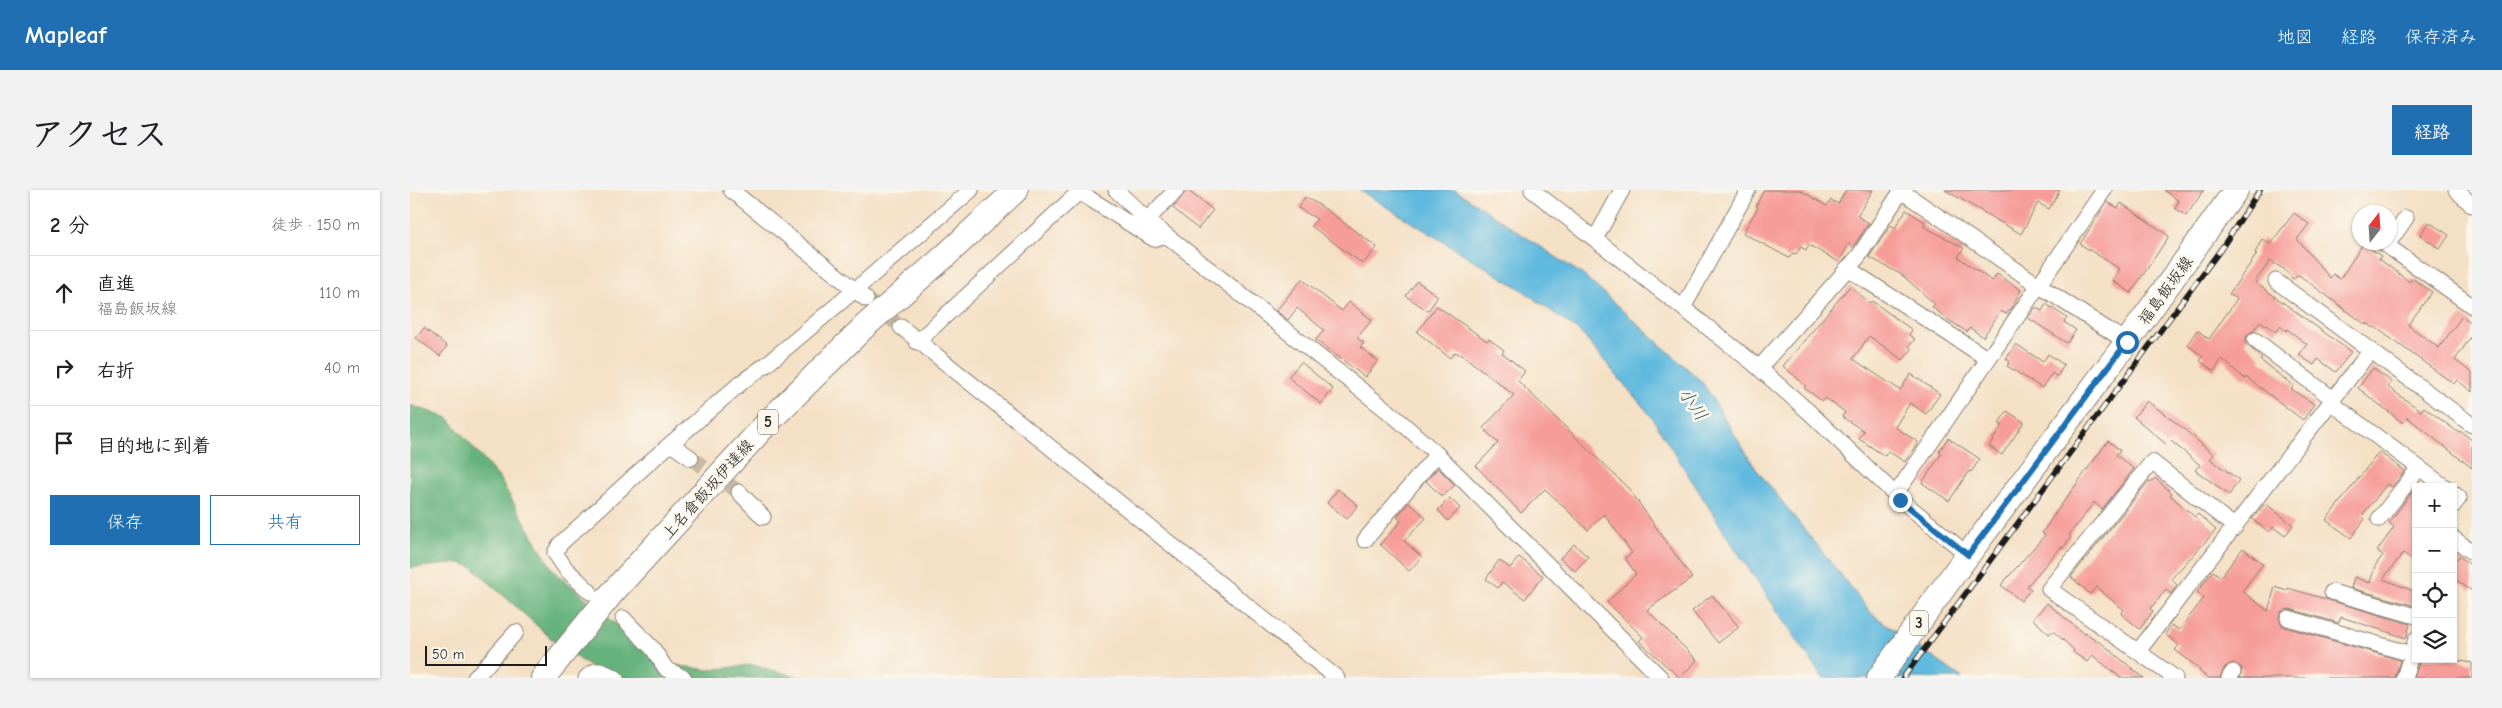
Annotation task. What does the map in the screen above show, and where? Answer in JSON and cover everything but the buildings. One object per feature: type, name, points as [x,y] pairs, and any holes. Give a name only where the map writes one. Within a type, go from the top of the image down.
[{"type":"main road","name":"上名倉飯坂伊達線","points":[[543,678],[612,593],[770,420],[865,326],[945,256],[1016,190]]},
{"type":"main road","name":"福島飯坂線","points":[[1879,678],[1963,561],[2127,342],[2236,190]]},
{"type":"street","points":[[731,190],[861,295]]},
{"type":"street","points":[[590,592],[566,569],[555,554],[560,544],[742,382],[861,295],[971,190]]},
{"type":"street","points":[[1116,190],[1147,220],[1394,416],[1437,454],[1661,678]]},
{"type":"street","points":[[1147,220],[1176,190]]},
{"type":"street","points":[[1532,190],[1758,368],[1808,411],[1963,561]]},
{"type":"street","points":[[1596,240],[1622,190]]},
{"type":"street","points":[[1683,308],[1748,190]]},
{"type":"street","points":[[1758,368],[1858,256],[1901,190],[2038,285],[2127,342]]},
{"type":"street","points":[[1895,495],[2104,190]]},
{"type":"street","points":[[2456,190],[2472,206]]},
{"type":"street","points":[[917,342],[1079,192],[1154,239],[1166,235]]},
{"type":"street","points":[[2397,229],[2406,218]]},
{"type":"street","points":[[2396,250],[2472,306]]},
{"type":"street","points":[[1847,268],[1988,359]]},
{"type":"street","points":[[2276,281],[2472,425]]},
{"type":"street","points":[[901,327],[917,342],[1338,678]]},
{"type":"street","points":[[2254,340],[2440,483]]},
{"type":"street","points":[[2139,650],[2371,350]]},
{"type":"street","points":[[671,444],[691,458]]},
{"type":"street","points":[[1365,540],[1437,454]]},
{"type":"street","points":[[2175,678],[2139,650],[2049,589],[2152,462],[2235,528]]},
{"type":"street","points":[[2380,519],[2419,468]]},
{"type":"street","points":[[738,492],[763,516]]},
{"type":"street","points":[[2457,541],[2472,552]]},
{"type":"street","points":[[2332,592],[2412,615]]},
{"type":"street","points":[[623,618],[653,649],[666,669],[684,678]]},
{"type":"street","points":[[2288,618],[2411,654]]},
{"type":"street","points":[[475,678],[516,632]]},
{"type":"street","points":[[2404,678],[2412,651]]},
{"type":"street","points":[[586,678],[593,670],[599,669],[616,678]]},
{"type":"green space","points":[[410,405],[448,418],[499,478],[553,570],[661,663],[708,670],[752,665],[802,678],[605,678],[554,641],[472,567],[460,563],[410,568]]},
{"type":"water","name":"小川","points":[[1359,190],[1455,190],[1583,275],[1702,382],[1756,469],[1872,614],[1962,678],[1823,678],[1734,547],[1651,416],[1580,332],[1521,289]]},
{"type":"tunnel","points":[[866,299],[901,327]]},
{"type":"tunnel","points":[[691,458],[739,492]]},
{"type":"railway","points":[[1903,678],[2221,249],[2260,190]]},
{"type":"route","points":[[1900,500],[1968,555],[2127,342]]}]
